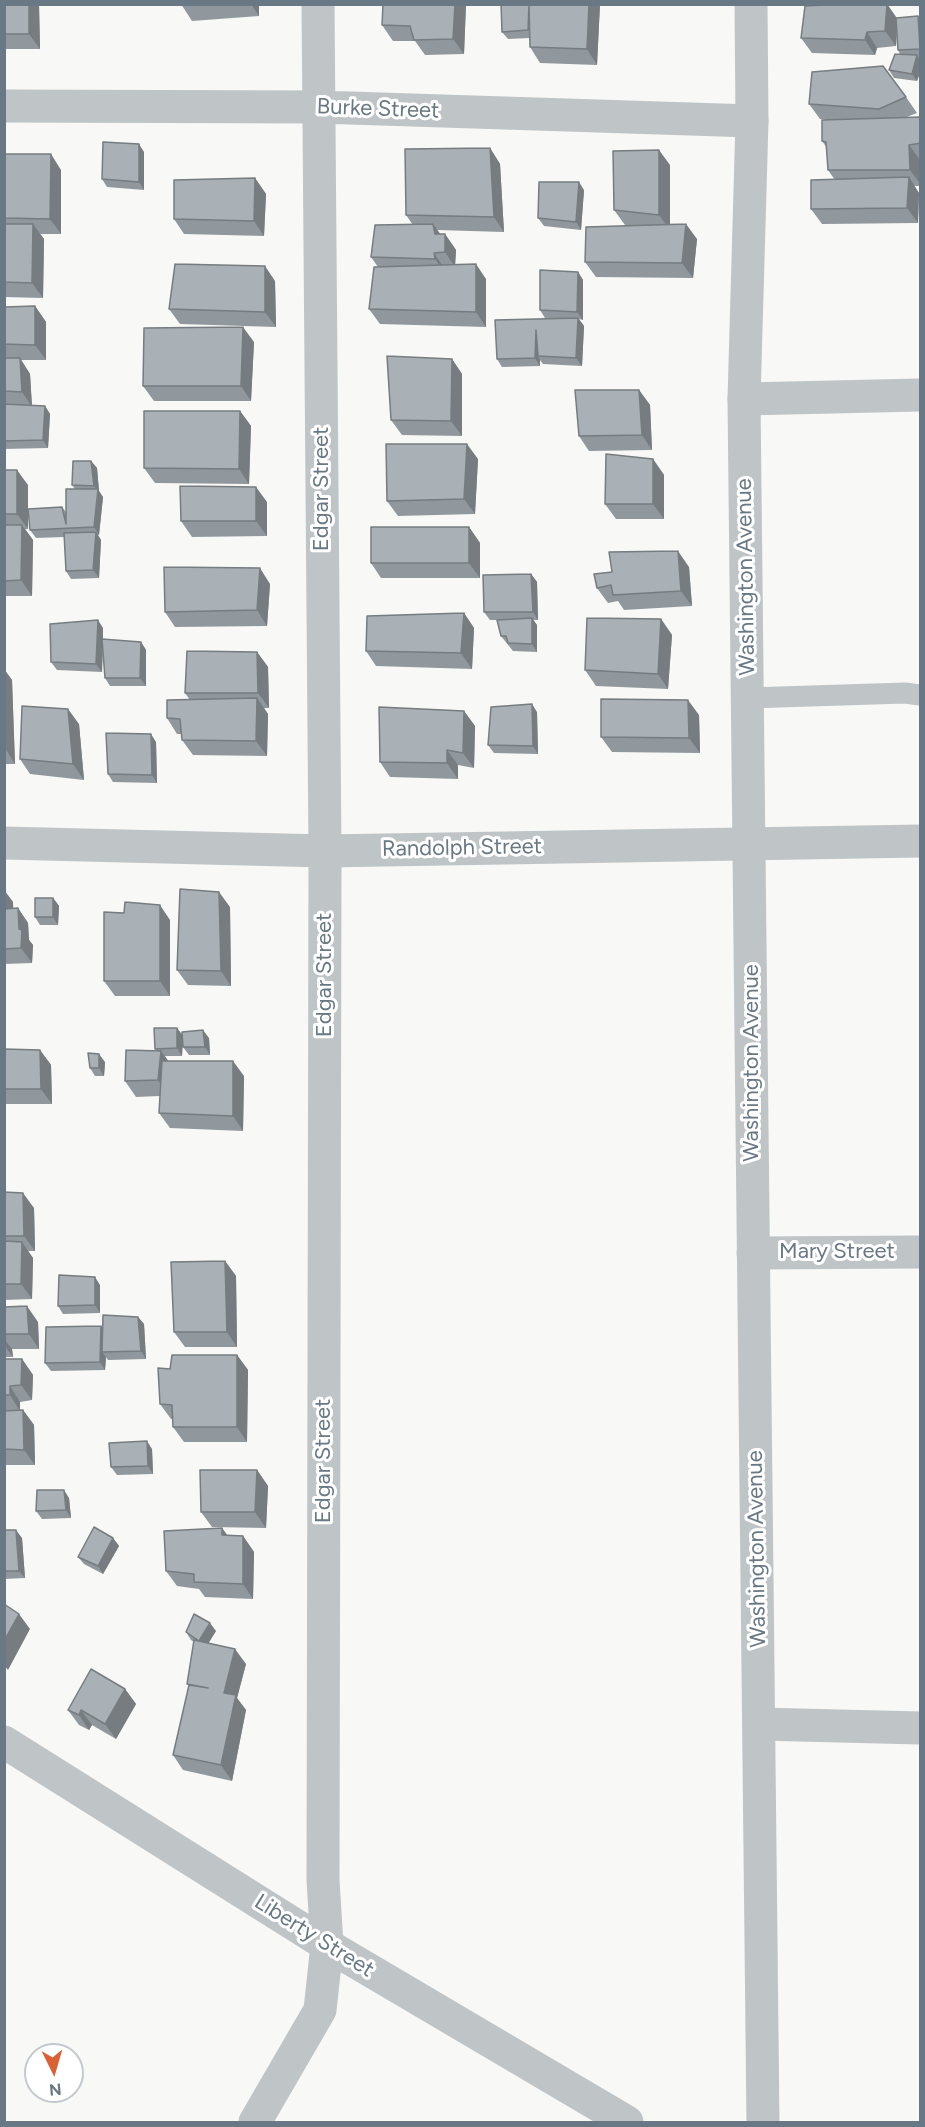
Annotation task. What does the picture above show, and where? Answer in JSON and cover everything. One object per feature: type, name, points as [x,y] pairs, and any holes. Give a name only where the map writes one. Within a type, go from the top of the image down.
[{"type":"street","name":"Edgar Street","points":[[255,2122],[320,2010],[327,1945],[323,1880],[325,851],[318,4]]},
{"type":"street","name":"Washington Avenue","points":[[751,4],[752,121],[744,399],[763,2122]]},
{"type":"street","name":"Burke Street","points":[[4,106],[319,107],[752,121]]},
{"type":"street","points":[[744,399],[921,394]]},
{"type":"street","name":"Randolph Street","points":[[4,843],[325,851],[750,842],[921,841]]},
{"type":"street","name":"Mary Street","points":[[753,1253],[921,1252]]},
{"type":"street","points":[[759,1724],[921,1728]]},
{"type":"street","name":"Liberty Street","points":[[4,1742],[327,1945],[627,2122]]},
{"type":"lane","points":[[748,698],[905,693],[921,695]]},
{"type":"building","points":[[4,4],[29,4],[29,34],[4,34]]},
{"type":"building","points":[[383,4],[455,4],[453,39],[414,40],[410,26],[382,25]]},
{"type":"building","points":[[501,4],[529,4],[528,30],[502,32]]},
{"type":"building","points":[[529,4],[589,4],[587,49],[530,47]]},
{"type":"building","points":[[887,4],[885,31],[867,32],[865,40],[801,38],[805,6]]},
{"type":"building","points":[[918,16],[920,49],[898,50],[896,18]]},
{"type":"building","points":[[895,54],[917,55],[912,74],[889,70]]},
{"type":"building","points":[[883,66],[906,97],[879,109],[809,104],[812,72]]},
{"type":"building","points":[[921,117],[921,143],[909,145],[910,170],[828,170],[826,142],[822,141],[822,120]]},
{"type":"building","points":[[103,142],[139,144],[139,182],[102,179]]},
{"type":"building","points":[[490,148],[494,217],[406,215],[405,149]]},
{"type":"building","points":[[659,150],[659,215],[614,210],[613,151]]},
{"type":"building","points":[[4,154],[51,154],[50,219],[4,218]]},
{"type":"building","points":[[909,177],[907,208],[811,209],[811,180]]},
{"type":"building","points":[[255,178],[254,221],[174,219],[174,180]]},
{"type":"building","points":[[539,182],[579,182],[576,222],[538,218]]},
{"type":"building","points":[[4,224],[33,224],[32,283],[4,282]]},
{"type":"building","points":[[433,224],[435,234],[445,234],[445,252],[434,253],[435,259],[371,257],[375,225]]},
{"type":"building","points":[[686,224],[682,263],[585,262],[586,227]]},
{"type":"building","points":[[175,264],[265,266],[265,312],[169,309]]},
{"type":"building","points":[[476,264],[476,312],[369,309],[374,267]]},
{"type":"building","points":[[540,270],[578,272],[577,312],[540,310]]},
{"type":"building","points":[[35,306],[35,345],[4,344],[4,307]]},
{"type":"building","points":[[578,318],[576,358],[538,356],[536,330],[535,358],[497,359],[495,320]]},
{"type":"building","points":[[243,327],[241,386],[143,386],[144,328]]},
{"type":"building","points":[[387,356],[452,359],[451,421],[391,420]]},
{"type":"building","points":[[4,358],[20,358],[22,392],[4,391]]},
{"type":"building","points":[[575,390],[639,390],[642,435],[579,436]]},
{"type":"building","points":[[4,404],[45,406],[43,440],[4,441]]},
{"type":"building","points":[[144,411],[240,411],[239,469],[144,468]]},
{"type":"building","points":[[386,444],[467,444],[464,499],[387,501]]},
{"type":"building","points":[[606,454],[653,459],[653,504],[605,504]]},
{"type":"building","points":[[73,461],[91,461],[94,486],[72,485]]},
{"type":"building","points":[[4,470],[17,470],[17,514],[4,514]]},
{"type":"building","points":[[180,486],[256,487],[256,521],[181,521]]},
{"type":"building","points":[[66,489],[98,489],[94,527],[30,530],[28,509],[62,507],[66,524]]},
{"type":"building","points":[[4,525],[22,525],[21,580],[4,581]]},
{"type":"building","points":[[371,527],[469,527],[469,563],[371,563]]},
{"type":"building","points":[[96,532],[93,570],[66,571],[64,533]]},
{"type":"building","points":[[678,551],[681,591],[613,595],[611,585],[597,588],[594,574],[612,572],[609,552]]},
{"type":"building","points":[[164,567],[260,568],[257,610],[165,612]]},
{"type":"building","points":[[531,574],[533,612],[484,612],[483,575]]},
{"type":"building","points":[[464,613],[461,653],[366,651],[367,616]]},
{"type":"building","points":[[532,618],[532,644],[508,643],[506,636],[501,636],[497,620]]},
{"type":"building","points":[[587,618],[661,619],[658,674],[585,670]]},
{"type":"building","points":[[98,620],[96,664],[51,662],[50,624]]},
{"type":"building","points":[[102,639],[141,642],[140,678],[105,678]]},
{"type":"building","points":[[187,651],[257,652],[258,693],[185,693]]},
{"type":"building","points":[[257,698],[256,741],[182,740],[180,719],[167,718],[167,700]]},
{"type":"building","points":[[601,699],[688,700],[689,738],[601,737]]},
{"type":"building","points":[[532,704],[533,746],[488,745],[491,707]]},
{"type":"building","points":[[22,706],[68,709],[73,764],[20,759]]},
{"type":"building","points":[[379,707],[464,711],[463,753],[447,750],[447,763],[380,762]]},
{"type":"building","points":[[106,733],[151,734],[152,775],[108,774]]},
{"type":"building","points":[[180,889],[219,892],[221,971],[177,970]]},
{"type":"building","points":[[35,898],[53,898],[53,917],[35,917]]},
{"type":"building","points":[[125,902],[160,905],[160,981],[104,981],[104,912],[124,913]]},
{"type":"building","points":[[18,908],[19,929],[22,930],[21,948],[4,949],[4,909]]},
{"type":"building","points":[[154,1028],[177,1028],[177,1048],[155,1049]]},
{"type":"building","points":[[203,1030],[205,1047],[183,1047],[182,1032]]},
{"type":"building","points":[[4,1049],[40,1050],[41,1089],[4,1089]]},
{"type":"building","points":[[126,1050],[161,1051],[158,1080],[125,1081]]},
{"type":"building","points":[[88,1053],[99,1054],[99,1068],[90,1068]]},
{"type":"building","points":[[162,1061],[233,1061],[233,1116],[159,1113]]},
{"type":"building","points":[[4,1192],[23,1193],[24,1236],[4,1236]]},
{"type":"building","points":[[4,1241],[22,1242],[21,1284],[4,1284]]},
{"type":"building","points":[[225,1261],[227,1332],[174,1332],[171,1262]]},
{"type":"building","points":[[59,1275],[95,1277],[95,1305],[58,1306]]},
{"type":"building","points":[[27,1306],[29,1334],[4,1334],[4,1307]]},
{"type":"building","points":[[103,1315],[138,1317],[141,1351],[102,1352]]},
{"type":"building","points":[[101,1326],[100,1362],[45,1363],[46,1327]]},
{"type":"building","points":[[172,1355],[237,1355],[237,1427],[173,1427],[172,1405],[160,1404],[158,1368],[170,1369]]},
{"type":"building","points":[[4,1359],[22,1359],[21,1385],[10,1386],[10,1395],[4,1395]]},
{"type":"building","points":[[23,1410],[24,1450],[4,1449],[4,1411]]},
{"type":"building","points":[[147,1441],[148,1466],[111,1467],[109,1443]]},
{"type":"building","points":[[200,1470],[257,1470],[255,1512],[201,1512]]},
{"type":"building","points":[[37,1490],[64,1490],[66,1510],[36,1511]]},
{"type":"building","points":[[94,1527],[113,1538],[98,1566],[78,1557]]},
{"type":"building","points":[[222,1528],[222,1535],[243,1536],[243,1584],[194,1582],[194,1574],[166,1571],[164,1531]]},
{"type":"building","points":[[4,1530],[16,1530],[19,1571],[4,1571]]},
{"type":"building","points":[[4,1604],[19,1614],[4,1641]]},
{"type":"building","points":[[194,1614],[210,1623],[199,1641],[186,1632]]},
{"type":"building","points":[[194,1640],[235,1649],[224,1693],[236,1695],[221,1765],[173,1755],[189,1685],[208,1688],[187,1684]]},
{"type":"building","points":[[91,1669],[125,1689],[105,1724],[81,1710],[79,1715],[68,1710]]}]
